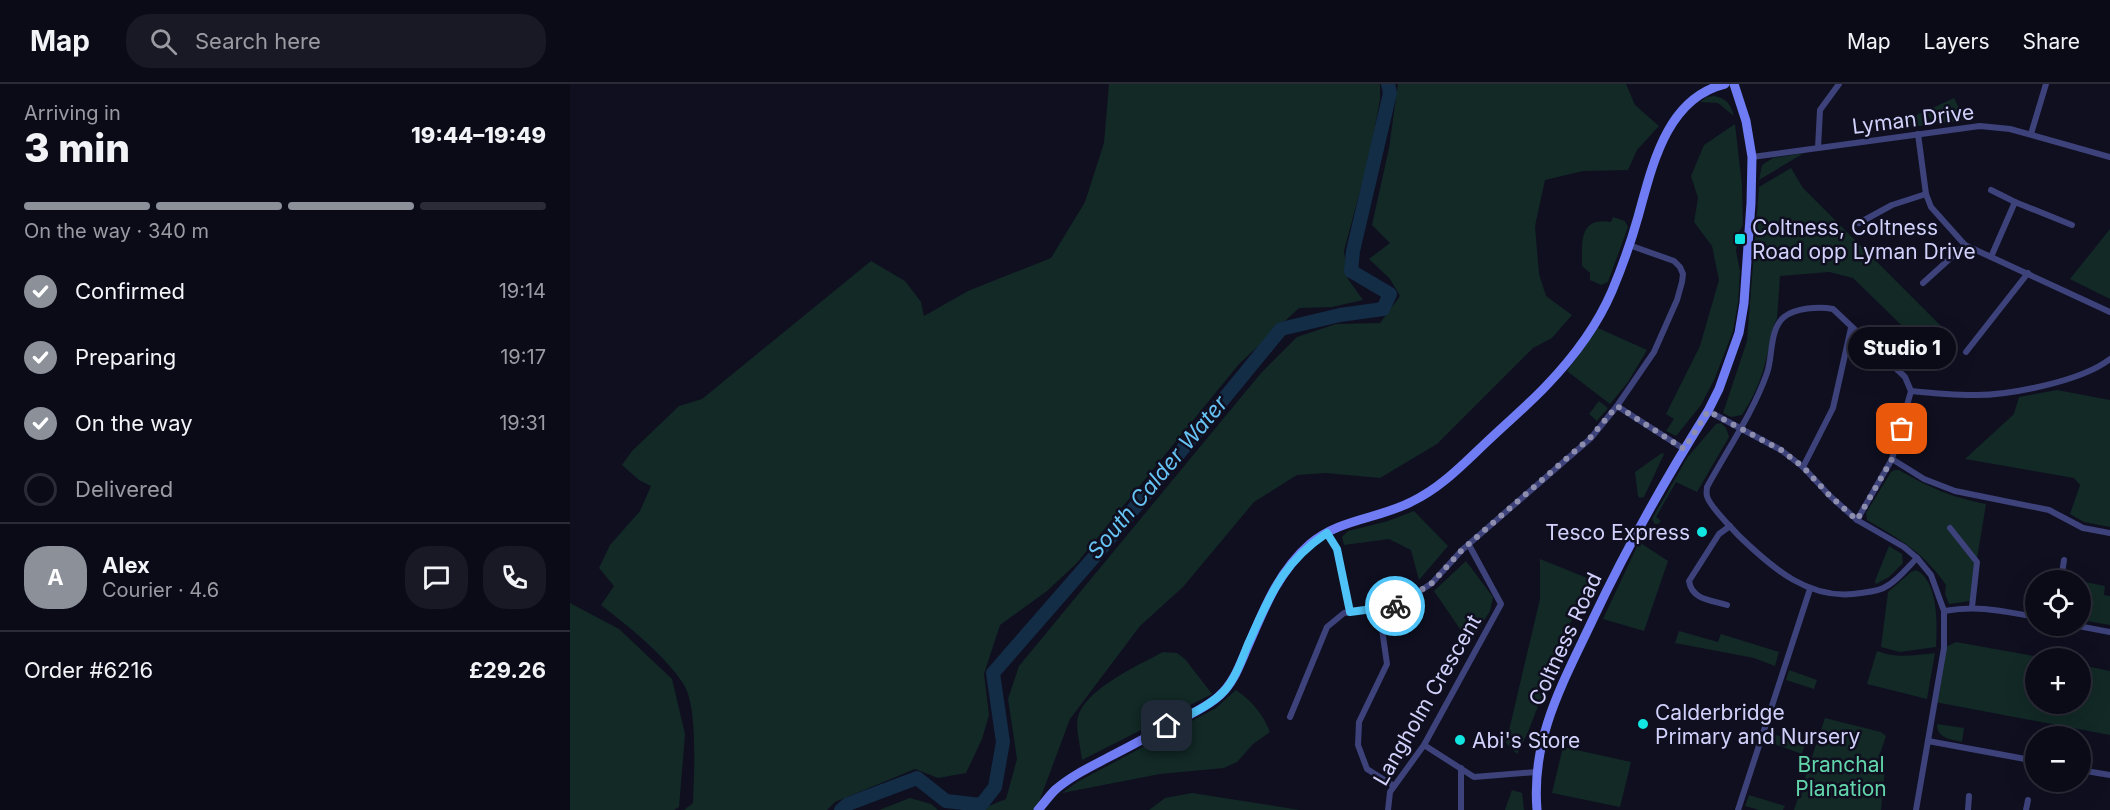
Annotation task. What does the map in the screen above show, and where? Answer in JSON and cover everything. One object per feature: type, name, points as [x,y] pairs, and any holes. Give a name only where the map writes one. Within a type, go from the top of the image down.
[{"type":"street","points":[[1038,810],[1054,791],[1072,777],[1218,698],[1231,683],[1272,591],[1288,566],[1311,543],[1350,522],[1396,509],[1431,490],[1449,477],[1545,387],[1580,345],[1601,314],[1620,272],[1658,149],[1667,133],[1677,118],[1696,98],[1706,91],[1725,84]]},
{"type":"street","name":"Coltness Road","points":[[1537,810],[1536,772],[1544,730],[1558,691],[1626,551],[1708,411],[1719,389],[1739,333],[1744,303],[1750,225],[1752,157],[1746,121],[1734,84]]},
{"type":"street","points":[[1818,148],[1820,110],[1839,84]]},
{"type":"street","points":[[2031,134],[2046,84]]},
{"type":"street","name":"Lyman Drive","points":[[1752,157],[1980,126],[2031,134],[2110,157]]},
{"type":"street","points":[[1918,134],[1926,194],[1931,207],[1965,245],[2110,312]]},
{"type":"street","points":[[1991,190],[2072,225]]},
{"type":"street","points":[[1859,223],[1893,205],[1926,194]]},
{"type":"street","points":[[1991,257],[2015,202]]},
{"type":"street","points":[[1290,717],[1327,627],[1344,613],[1398,606],[1432,583],[1469,545],[1590,438],[1617,406],[1654,352],[1677,300],[1683,274],[1674,261],[1629,245]]},
{"type":"street","points":[[1923,283],[1965,245]]},
{"type":"street","points":[[1966,352],[2028,273]]},
{"type":"street","points":[[1857,520],[1892,459],[1911,391],[1905,378],[1833,309],[1825,307],[1793,312],[1784,317],[1776,327],[1768,371],[1755,402],[1707,487],[1707,497],[1730,526],[1778,572],[1810,589],[1848,596],[1872,592],[1888,586],[1917,558]]},
{"type":"street","points":[[1803,467],[1833,408],[1851,328]]},
{"type":"street","points":[[1911,391],[1974,396],[2010,392],[2071,379],[2110,358]]},
{"type":"street","points":[[1617,406],[1684,449]]},
{"type":"street","points":[[1708,411],[1781,450],[1803,467],[1857,520],[1904,547],[1931,575],[1944,611],[1944,648],[1916,810]]},
{"type":"street","points":[[1892,459],[1924,479],[1955,491],[2049,510],[2083,528],[2110,533]]},
{"type":"street","points":[[1727,605],[1696,595],[1689,581],[1719,534],[1730,526]]},
{"type":"street","points":[[1950,528],[1977,562],[1972,607]]},
{"type":"street","points":[[1327,533],[1337,549],[1350,612]]},
{"type":"street","name":"Langholm Crescent","points":[[1388,810],[1390,792],[1424,745],[1501,604],[1469,545]]},
{"type":"street","points":[[2062,570],[2064,560]]},
{"type":"street","points":[[1738,810],[1810,589]]},
{"type":"street","points":[[1944,611],[1972,607],[2025,615]]},
{"type":"street","points":[[1379,608],[1387,664],[1359,722],[1358,745],[1367,770],[1395,786]]},
{"type":"street","points":[[2091,628],[2110,632]]},
{"type":"street","points":[[1928,741],[2025,759]]},
{"type":"street","points":[[1424,745],[1474,777],[1536,772]]},
{"type":"street","points":[[1461,768],[1461,810]]},
{"type":"street","points":[[2091,772],[2110,775]]},
{"type":"street","points":[[1968,810],[1969,796]]},
{"type":"street","points":[[2026,810],[2028,800]]},
{"type":"green space","points":[[1109,84],[1380,84],[1380,100],[1370,153],[1344,251],[1348,279],[1363,300],[1332,307],[1299,308],[1239,364],[1076,564],[1047,591],[1000,625],[984,674],[989,715],[982,739],[966,773],[938,778],[915,769],[835,802],[827,810],[684,810],[693,803],[694,760],[691,709],[684,685],[657,653],[601,605],[614,586],[599,568],[610,545],[640,511],[651,486],[639,480],[622,465],[632,451],[679,406],[702,399],[871,261],[905,281],[921,302],[924,316],[968,291],[1051,258],[1085,202],[1104,143]]},
{"type":"green space","points":[[1398,84],[1626,84],[1635,105],[1659,126],[1637,150],[1628,170],[1583,171],[1545,180],[1535,226],[1539,274],[1546,296],[1572,315],[1552,338],[1533,348],[1437,444],[1380,478],[1326,473],[1297,475],[1254,502],[1183,587],[1140,626],[1070,719],[1036,810],[979,810],[1006,799],[1017,759],[1008,699],[1019,666],[1261,373],[1297,337],[1336,324],[1380,323],[1400,296],[1390,279],[1369,259],[1390,243],[1372,225],[1389,148]]},
{"type":"green space","points":[[1714,96],[1727,102],[1734,116],[1718,103],[1700,102],[1707,97]]},
{"type":"green space","points":[[1954,98],[1965,120],[1933,124],[1926,111]]},
{"type":"green space","points":[[1922,112],[1929,125],[1912,127],[1908,120]]},
{"type":"green space","points":[[1735,124],[1742,185],[1743,225],[1739,232],[1736,251],[1740,271],[1733,331],[1715,378],[1701,405],[1676,436],[1666,431],[1674,419],[1666,414],[1700,346],[1719,280],[1712,246],[1694,222],[1698,198],[1691,176],[1704,145]]},
{"type":"green space","points":[[1804,153],[1759,180],[1762,165],[1773,158]]},
{"type":"green space","points":[[1791,168],[1803,188],[1951,336],[1932,355],[1853,278],[1829,272],[1780,276],[1777,319],[1759,382],[1742,415],[1731,417],[1723,413],[1747,341],[1759,187]]},
{"type":"green space","points":[[1613,217],[1625,221],[1628,227],[1608,282],[1601,285],[1590,280],[1590,273],[1582,266],[1584,233],[1593,223],[1611,222]]},
{"type":"green space","points":[[2110,229],[2110,299],[2070,279]]},
{"type":"green space","points":[[1598,328],[1647,350],[1628,382],[1610,404],[1567,371]]},
{"type":"green space","points":[[2057,390],[2110,400],[2110,527],[2084,522],[2070,514],[2080,485],[2074,478],[1965,459],[2014,414],[2019,397]]},
{"type":"green space","points":[[1599,401],[1608,408],[1597,421],[1589,414]]},
{"type":"green space","points":[[1721,423],[1726,428],[1729,437],[1697,492],[1676,482],[1656,517],[1661,521],[1655,524],[1653,517],[1687,458],[1716,424]]},
{"type":"green space","points":[[1662,453],[1664,454],[1644,497],[1640,498],[1635,472]]},
{"type":"green space","points":[[1895,470],[1941,491],[1986,504],[1970,601],[1949,604],[1945,594],[1946,585],[1929,564],[1901,541],[1867,520],[1866,513],[1891,472]]},
{"type":"green space","points":[[1414,511],[1448,546],[1419,580],[1411,550],[1389,539],[1344,545],[1342,537],[1348,531],[1388,521]]},
{"type":"green space","points":[[1639,542],[1668,561],[1644,631],[1603,619]]},
{"type":"green space","points":[[1889,546],[1902,554],[1903,563],[1889,577],[1876,584],[1875,581]]},
{"type":"green space","points":[[1540,559],[1597,582],[1574,614],[1528,732],[1517,754],[1506,743],[1540,599]]},
{"type":"green space","points":[[1466,561],[1493,597],[1490,611],[1469,642],[1434,591]]},
{"type":"green space","points":[[1916,570],[1924,576],[1933,594],[1936,647],[1900,652],[1881,647],[1888,592]]},
{"type":"green space","points":[[2091,583],[2105,586],[2104,595],[2110,596],[2110,625],[2091,622]]},
{"type":"green space","points":[[570,603],[619,629],[672,679],[685,734],[679,807],[674,810],[570,810]]},
{"type":"green space","points":[[1679,631],[1718,642],[1721,634],[1779,652],[1775,666],[1754,658],[1675,643]]},
{"type":"green space","points":[[1956,642],[2025,654],[2025,714],[2091,714],[2091,667],[2110,671],[2110,735],[2091,731],[2091,726],[2062,726],[1935,702],[1944,648]]},
{"type":"green space","points":[[1877,651],[1899,656],[1935,653],[1927,699],[1867,684]]},
{"type":"green space","points":[[1163,652],[1177,653],[1185,659],[1212,694],[1082,760],[1077,726],[1082,707],[1114,679]]},
{"type":"green space","points":[[1789,670],[1817,680],[1814,689],[1786,680]]},
{"type":"green space","points":[[1236,690],[1256,708],[1270,732],[1253,744],[1237,762],[1224,768],[1160,774],[1062,793],[1077,782],[1216,708]]},
{"type":"green space","name":"Branchal Planation","points":[[1825,718],[1881,732],[1886,736],[1876,766],[1885,769],[1881,810],[1794,810]]},
{"type":"green space","points":[[1937,724],[1964,728],[1962,742],[1949,739],[1939,733]]},
{"type":"green space","points":[[1769,733],[1805,744],[1802,754],[1766,741]]},
{"type":"green space","points":[[1563,747],[1631,762],[1620,807],[1552,793]]},
{"type":"green space","points":[[1512,790],[1522,793],[1524,810],[1505,810]]},
{"type":"green space","points":[[1192,793],[1300,810],[1149,810],[1165,798]]},
{"type":"green space","points":[[1749,795],[1785,806],[1783,810],[1759,810],[1745,806]]},
{"type":"green space","points":[[910,798],[931,804],[938,810],[879,810]]},
{"type":"waterway","name":"South Calder Water","points":[[841,810],[848,804],[917,778],[946,801],[981,805],[995,787],[1003,742],[993,673],[1095,556],[1281,329],[1340,315],[1383,309],[1390,294],[1351,271],[1353,251],[1390,93],[1388,84]]},
{"type":"way so far","points":[[1395,606],[1432,583],[1462,550],[1590,438],[1617,406],[1684,449],[1708,411],[1781,450],[1803,467],[1857,520],[1892,459],[1902,429]]},
{"type":"place","name":"Coltness, Coltness Road opp Lyman Drive","points":[[1740,239]]},
{"type":"place","name":"Studio 1","points":[[1902,429]]},
{"type":"place","name":"Tesco Express","points":[[1702,532]]},
{"type":"place","name":"Calderbridge Primary and Nursery","points":[[1643,724]]},
{"type":"place","name":"Abi's Store","points":[[1460,740]]},
{"type":"route","points":[[1167,726],[1218,698],[1231,683],[1272,591],[1288,566],[1311,543],[1327,533],[1337,549],[1350,612],[1395,606]]}]
